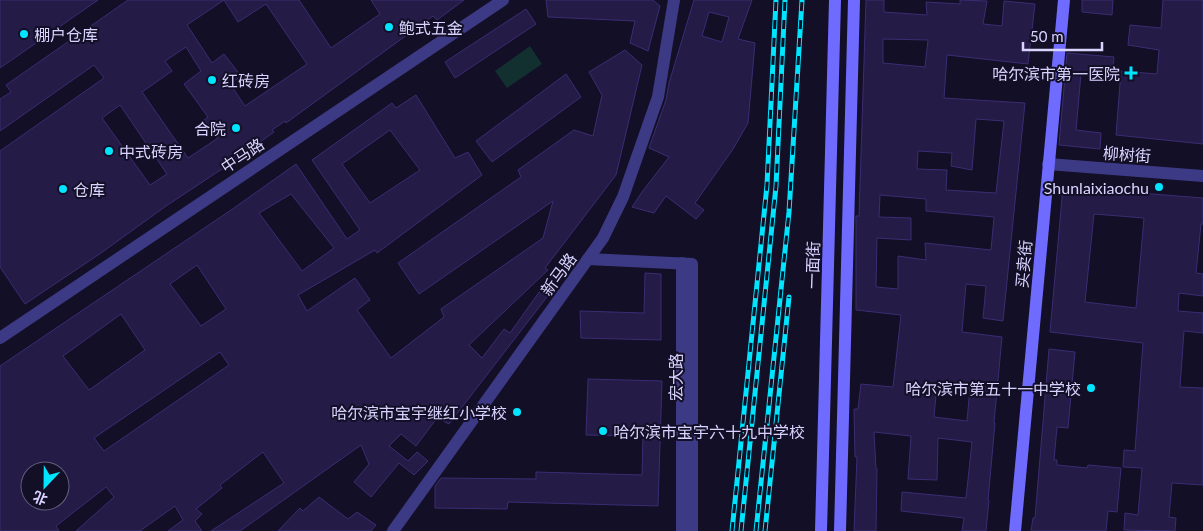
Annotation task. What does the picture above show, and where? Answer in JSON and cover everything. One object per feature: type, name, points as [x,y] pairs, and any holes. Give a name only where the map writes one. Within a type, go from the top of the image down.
[{"type":"main road","name":"一面街","points":[[821,531],[835,0]]},
{"type":"main road","points":[[840,531],[854,0]]},
{"type":"main road","name":"买卖街","points":[[1015,531],[1064,0]]},
{"type":"street","name":"中马路","points":[[0,338],[503,0]]},
{"type":"street","name":"新马路","points":[[393,531],[603,238],[623,197],[658,97],[674,0]]},
{"type":"street","name":"柳树街","points":[[1048,164],[1203,176]]},
{"type":"street","points":[[588,259],[682,263]]},
{"type":"street","name":"宏大路","points":[[682,531],[682,263],[692,264],[692,531]]},
{"type":"green space","points":[[530,46],[542,64],[507,88],[495,71]]},
{"type":"building","name":"棚户仓库","points":[[0,0],[98,0],[0,68]]},
{"type":"building","points":[[128,0],[224,0],[299,0],[331,48],[380,14],[371,0],[464,0],[437,20],[433,16],[286,123],[285,121],[272,130],[274,132],[234,161],[25,304],[0,267],[0,151],[104,78],[94,65],[0,131],[0,99],[11,92],[6,85]],"holes":[[[224,0],[238,22],[266,4],[307,64],[245,106],[230,84],[241,76],[224,54],[212,63],[187,25]],[[186,47],[201,71],[184,84],[208,117],[204,120],[218,138],[188,158],[142,92],[172,71],[165,61]],[[120,105],[167,174],[150,185],[102,118]]]},
{"type":"building","points":[[546,0],[653,0],[660,6],[648,51],[630,43],[635,21],[548,17]]},
{"type":"building","points":[[694,0],[752,0],[738,39],[755,43],[748,123],[733,149],[695,203],[704,210],[696,219],[666,196],[654,213],[632,207],[669,157],[649,148],[666,100],[669,83]],"holes":[[[709,12],[729,17],[722,42],[702,36]]]},
{"type":"building","points":[[866,0],[884,0],[884,12],[927,15],[926,2],[960,4],[960,0],[987,1],[983,24],[1002,26],[1004,1],[1035,4],[1028,64],[947,55],[944,98],[1025,103],[1003,321],[983,318],[986,286],[966,284],[962,332],[1002,337],[986,531],[962,531],[964,518],[901,511],[902,492],[966,498],[972,442],[938,438],[937,480],[908,479],[911,436],[874,432],[877,469],[876,531],[854,531],[857,457],[855,457],[854,409],[858,409],[861,384],[893,387],[901,315],[856,310],[856,216],[859,216]],"holes":[[[883,39],[928,40],[925,67],[883,63]],[[976,119],[1004,121],[996,193],[946,190],[947,170],[917,169],[918,151],[952,153],[951,166],[972,170]],[[880,195],[926,199],[926,211],[994,217],[991,250],[925,243],[926,260],[898,256],[898,289],[876,287],[877,238],[911,240],[911,218],[879,217]],[[937,384],[970,388],[967,421],[934,417]]]},
{"type":"building","points":[[1082,0],[1113,0],[1112,15],[1082,12]]},
{"type":"building","points":[[1163,0],[1203,0],[1203,144],[1116,135],[1121,71],[1157,74],[1159,50],[1128,45],[1130,25],[1161,28]]},
{"type":"building","points":[[526,9],[536,24],[455,78],[445,62]]},
{"type":"building","points":[[625,50],[642,65],[616,175],[545,268],[548,270],[469,345],[482,358],[504,329],[510,333],[552,274],[560,280],[449,424],[437,418],[416,446],[401,434],[389,446],[408,461],[417,452],[428,461],[414,475],[399,463],[371,497],[354,482],[369,464],[361,445],[240,531],[211,531],[284,483],[263,452],[220,485],[222,488],[196,509],[202,514],[195,521],[202,531],[168,531],[183,520],[175,506],[140,531],[76,531],[114,497],[106,487],[56,526],[59,531],[0,531],[0,366],[296,164],[347,239],[360,230],[312,160],[392,103],[396,108],[416,95],[455,158],[468,152],[482,175],[377,253],[375,250],[298,295],[307,311],[355,278],[370,300],[357,310],[391,358],[444,317],[441,309],[543,238],[553,201],[419,294],[398,263],[521,177],[518,170],[574,130],[593,136],[602,95],[589,72]],"holes":[[[390,130],[420,170],[370,203],[342,164]],[[291,194],[334,248],[302,271],[259,213]],[[197,265],[226,309],[201,326],[170,284]],[[121,314],[145,350],[89,390],[63,356]],[[220,352],[229,365],[104,451],[94,438]]]},
{"type":"building","points":[[1067,53],[1114,57],[1112,77],[1081,74],[1076,130],[1101,133],[1100,149],[1059,145]]},
{"type":"building","points":[[566,74],[581,97],[492,162],[476,141]]},
{"type":"building","points":[[1063,187],[1203,198],[1203,224],[1201,224],[1196,273],[1203,274],[1203,296],[1179,293],[1178,311],[1203,313],[1203,333],[1184,331],[1180,387],[1203,388],[1203,485],[1172,483],[1169,517],[1176,518],[1175,531],[1124,530],[1125,513],[1138,515],[1142,468],[1123,467],[1124,450],[1135,451],[1143,343],[1050,332]],"holes":[[[1094,214],[1144,218],[1136,308],[1085,302]]]},
{"type":"building","points":[[645,273],[661,274],[661,340],[581,338],[580,311],[644,313]]},
{"type":"building","points":[[1049,349],[1075,352],[1068,428],[1057,427],[1054,460],[1057,460],[1057,465],[1087,468],[1088,465],[1121,468],[1117,512],[1108,511],[1106,531],[1031,531],[1033,518],[1035,518]]},
{"type":"building","points":[[588,379],[662,381],[658,506],[508,502],[507,509],[435,508],[435,486],[441,478],[536,479],[536,472],[642,475],[643,436],[586,435]]},
{"type":"building","points":[[319,497],[348,519],[357,512],[376,525],[371,531],[278,531],[300,508],[303,511]]},
{"type":"railway","points":[[732,531],[767,185],[776,0]]},
{"type":"railway","points":[[741,531],[776,186],[785,0]]},
{"type":"railway","points":[[756,531],[789,212],[802,0]]},
{"type":"railway","points":[[765,531],[789,297]]},
{"type":"place","name":"鲍式五金","points":[[389,27]]},
{"type":"place","name":"棚户仓库","points":[[24,34]]},
{"type":"place","name":"哈尔滨市第一医院","points":[[1131,73]]},
{"type":"place","name":"红砖房","points":[[212,80]]},
{"type":"place","name":"合院","points":[[236,128]]},
{"type":"place","name":"中式砖房","points":[[109,151]]},
{"type":"place","name":"Shunlaixiaochu","points":[[1159,187]]},
{"type":"place","name":"仓库","points":[[63,189]]},
{"type":"place","name":"哈尔滨市第五十一中学校","points":[[1091,388]]},
{"type":"place","name":"哈尔滨市宝宇继红小学校","points":[[517,412]]},
{"type":"place","name":"哈尔滨市宝宇六十九中学校","points":[[603,431]]}]
